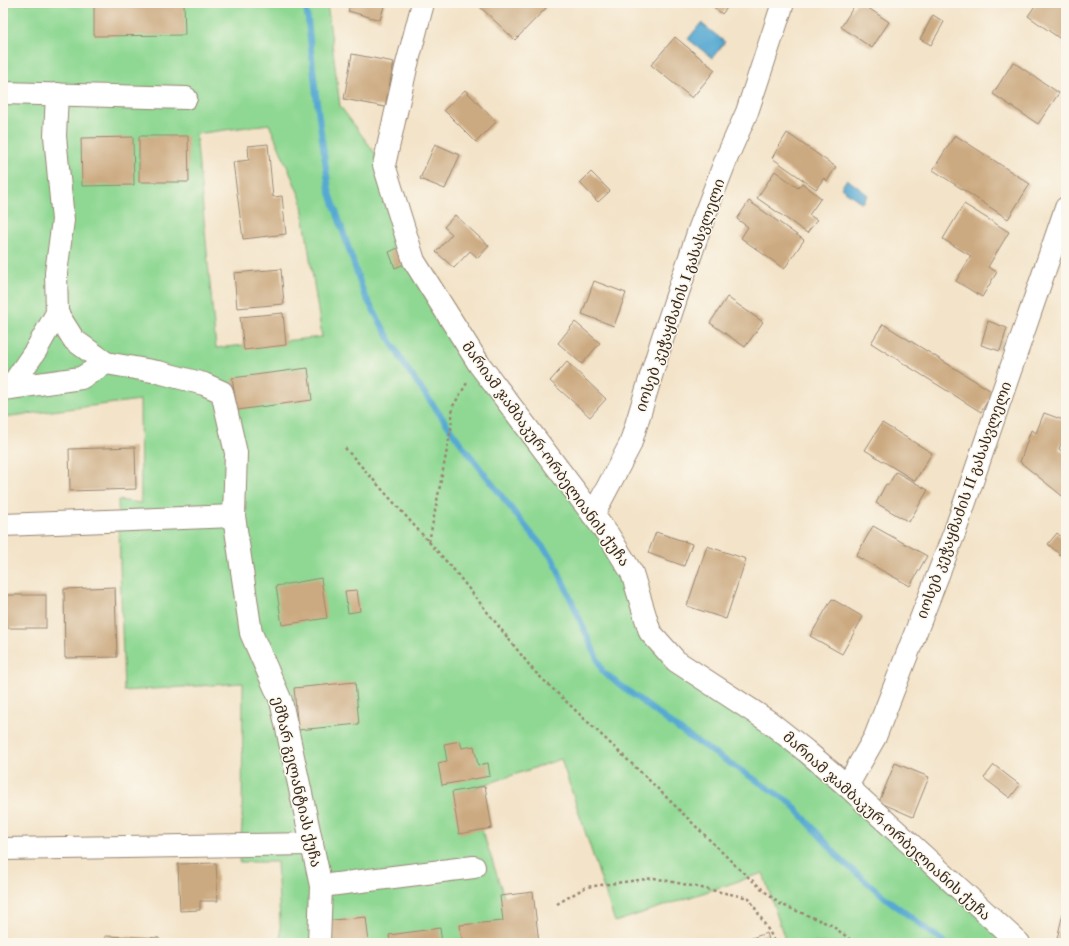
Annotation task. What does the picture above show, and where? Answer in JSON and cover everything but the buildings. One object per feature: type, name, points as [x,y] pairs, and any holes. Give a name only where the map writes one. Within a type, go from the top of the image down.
[{"type":"street","name":"მარიამ ჯამბაკურ-ორბელიანის ქუჩა","points":[[423,3],[406,68],[384,164],[414,261],[479,364],[609,536],[632,573],[650,632],[676,661],[768,721],[806,751],[847,786],[1019,943]]},
{"type":"street","name":"იოსებ კეჭაყმაძის I გასასვლელი","points":[[593,515],[630,445],[662,340],[699,230],[727,157],[747,112],[784,3]]},
{"type":"street","points":[[3,93],[186,98]]},
{"type":"street","points":[[6,388],[36,350],[57,313],[56,273],[63,220],[55,136],[57,94]]},
{"type":"street","name":"იოსებ კეჭაყმაძის II გასასვლელი","points":[[847,786],[875,737],[955,531],[1066,208]]},
{"type":"street","name":"ემზარ გელანტიას ქუჩა","points":[[57,313],[74,340],[106,363],[158,372],[204,384],[222,392],[236,453],[234,516],[251,633],[281,701],[321,886],[319,943]]},
{"type":"street","points":[[6,388],[81,378],[106,363]]},
{"type":"street","points":[[3,525],[234,516]]},
{"type":"street","points":[[3,849],[312,844]]},
{"type":"street","points":[[321,886],[474,867]]},
{"type":"path","points":[[429,543],[451,429],[453,406],[479,364]]},
{"type":"path","points":[[345,448],[454,570],[534,671],[651,782],[738,868],[780,904],[831,925],[855,943]]},
{"type":"path","points":[[557,904],[586,887],[654,878],[749,898],[776,943]]},
{"type":"green space","points":[[3,3],[327,3],[340,106],[384,165],[414,261],[593,515],[650,632],[768,721],[1019,943],[786,943],[763,873],[615,922],[561,759],[469,790],[519,942],[281,943],[277,862],[239,862],[242,824],[243,683],[124,691],[118,500],[141,503],[140,400],[3,417]],"holes":[[[269,124],[301,199],[322,337],[216,348],[196,134]]]},
{"type":"water","points":[[701,23],[725,42],[712,58],[688,39]]},
{"type":"water","points":[[847,179],[868,195],[862,203],[841,188]]},
{"type":"waterway","points":[[305,3],[329,190],[364,294],[405,366],[459,441],[521,521],[553,559],[603,672],[685,734],[791,803],[842,861],[887,899],[945,943]]}]
